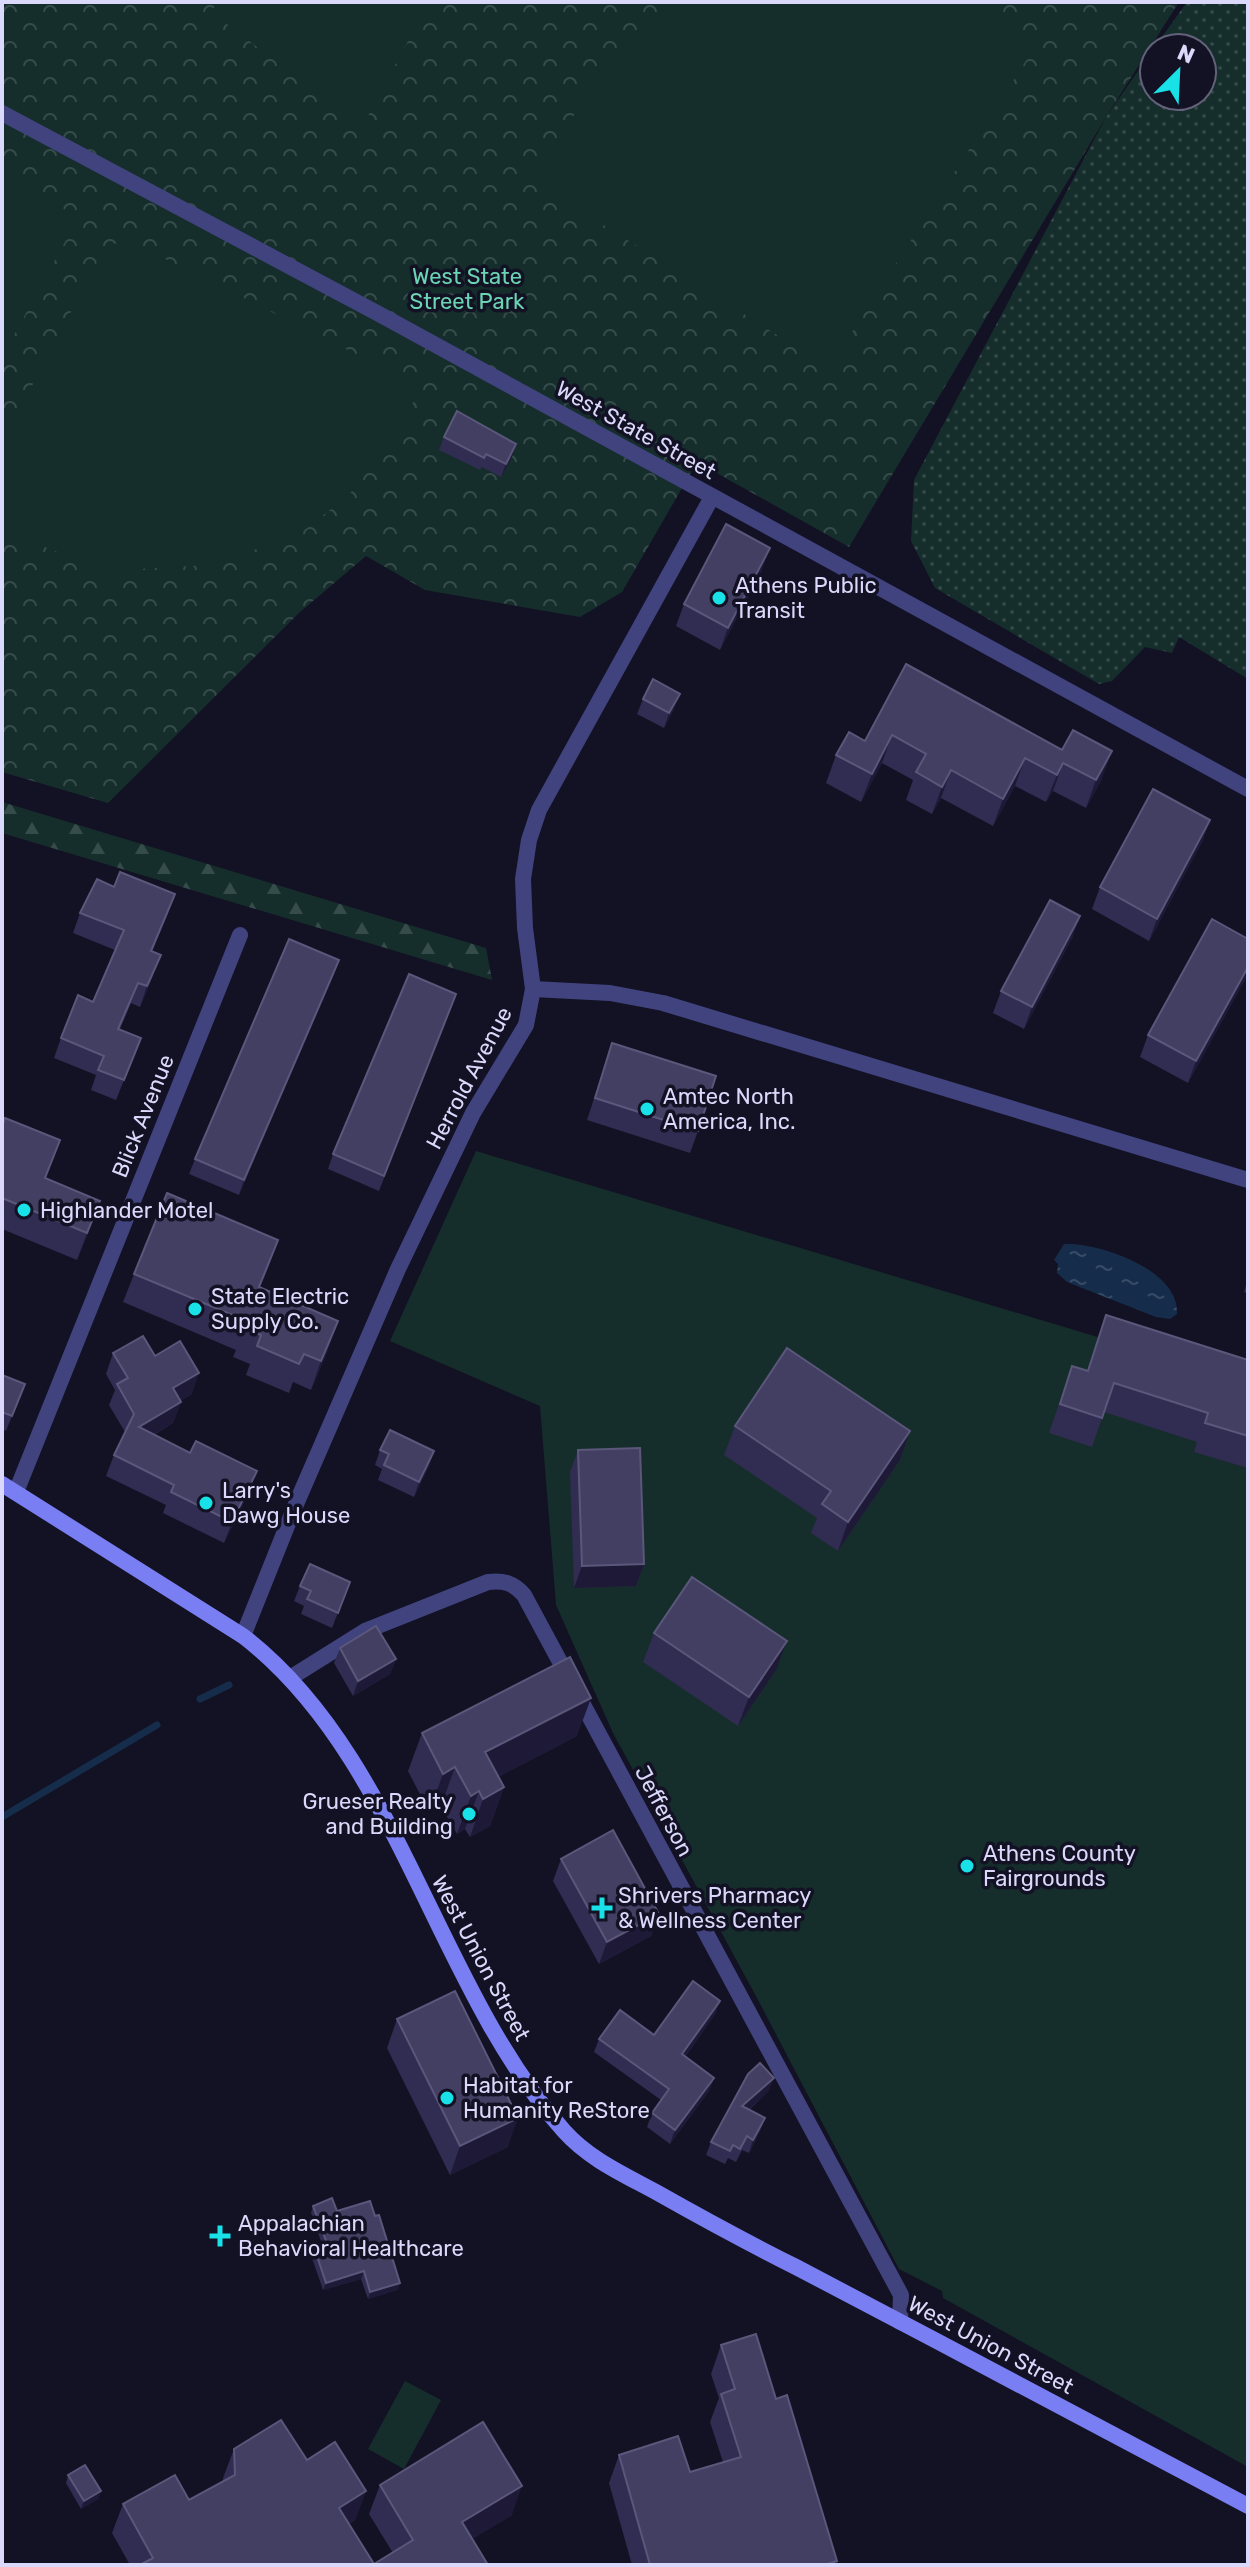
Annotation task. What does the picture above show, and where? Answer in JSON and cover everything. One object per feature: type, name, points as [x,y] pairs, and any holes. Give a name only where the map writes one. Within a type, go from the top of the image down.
[{"type":"main road","name":"West Union Street","points":[[9,1488],[243,1636],[290,1678],[359,1773],[465,1980],[515,2069],[577,2145],[613,2169],[728,2232],[1248,2506]]},
{"type":"street","name":"West State Street","points":[[2,113],[379,314],[1248,789]]},
{"type":"street","name":"Herrold Avenue","points":[[243,1636],[296,1503],[398,1269],[473,1113],[526,1025],[533,989],[525,928],[523,879],[529,840],[539,810],[712,497]]},
{"type":"street","name":"Blick Avenue","points":[[9,1488],[240,935]]},
{"type":"street","points":[[533,989],[610,993],[663,1003],[1248,1180]]},
{"type":"street","name":"Jefferson","points":[[290,1678],[365,1631],[396,1617],[488,1582],[499,1581],[518,1588],[901,2295],[900,2322]]},
{"type":"green space","name":"West State Street Park","points":[[2,2],[1179,2],[1160,32],[1138,32],[1138,67],[849,547],[697,462],[622,592],[580,617],[425,590],[366,556],[300,612],[108,803],[2,772]]},
{"type":"green space","points":[[218,2],[429,2],[362,127],[211,12]]},
{"type":"green space","points":[[673,2],[969,2],[1036,45],[829,368],[536,182],[609,54]]},
{"type":"green space","points":[[1187,2],[1248,2],[1248,679],[1179,637],[1172,653],[1145,647],[1112,681],[1099,684],[935,588],[911,541],[914,480],[1106,117],[1138,71],[1138,112],[1218,112],[1218,32],[1165,32]]},
{"type":"green space","points":[[2,179],[66,210],[71,231],[2,357]]},
{"type":"green space","points":[[127,240],[422,387],[386,449],[348,496],[298,535],[209,565],[103,571],[2,529],[2,443],[105,247]]},
{"type":"green space","points":[[2,802],[486,948],[492,980],[2,833]]},
{"type":"green space","name":"Athens County Fairgrounds","points":[[476,1151],[1248,1382],[1248,2467],[943,2298],[942,2291],[899,2269],[613,1733],[556,1605],[540,1406],[390,1341]]},
{"type":"green space","points":[[405,2381],[441,2400],[404,2469],[368,2449]]},
{"type":"water","points":[[1064,1244],[1116,1254],[1152,1272],[1166,1284],[1174,1298],[1177,1314],[1170,1319],[1156,1317],[1067,1282],[1057,1273],[1058,1264],[1054,1260]]},
{"type":"building","points":[[457,411],[516,444],[506,464],[486,454],[484,458],[444,437]]},
{"type":"building","name":"Athens Public Transit","points":[[726,524],[770,548],[728,628],[684,604]]},
{"type":"building","points":[[906,664],[1062,750],[1073,730],[1112,751],[1096,780],[1063,763],[1057,775],[1025,758],[1003,799],[951,770],[942,787],[916,772],[926,754],[892,735],[872,774],[836,755],[849,732],[865,741]]},
{"type":"building","points":[[653,679],[680,694],[669,713],[643,699]]},
{"type":"building","points":[[1153,789],[1210,820],[1157,919],[1100,887]]},
{"type":"building","points":[[120,872],[175,894],[151,951],[161,955],[147,986],[138,983],[118,1029],[141,1038],[124,1080],[98,1070],[104,1056],[61,1038],[78,995],[93,1002],[124,930],[80,913],[97,879],[114,887]]},
{"type":"building","points":[[1050,900],[1080,916],[1032,1007],[1001,991]]},
{"type":"building","points":[[1212,919],[1248,939],[1248,967],[1196,1061],[1148,1035]]},
{"type":"building","points":[[289,939],[339,960],[244,1180],[195,1159]]},
{"type":"building","points":[[409,974],[456,994],[384,1176],[333,1154]]},
{"type":"building","points":[[612,1043],[716,1076],[698,1131],[595,1098]]},
{"type":"building","points":[[5,1118],[60,1140],[45,1178],[100,1201],[87,1233],[2,1198],[2,1126]]},
{"type":"building","points":[[167,1193],[278,1240],[259,1287],[338,1321],[321,1361],[304,1354],[299,1364],[257,1346],[261,1335],[244,1328],[247,1321],[134,1274]]},
{"type":"building","points":[[1106,1315],[1248,1360],[1248,1436],[1205,1423],[1208,1413],[1114,1383],[1102,1418],[1060,1404],[1072,1366],[1088,1371]]},
{"type":"building","points":[[143,1336],[155,1356],[180,1341],[199,1373],[173,1388],[181,1402],[139,1427],[190,1453],[196,1441],[257,1471],[232,1522],[171,1492],[174,1485],[114,1455],[134,1414],[117,1384],[128,1378],[113,1353]]},
{"type":"building","points":[[787,1348],[910,1431],[848,1522],[822,1504],[831,1491],[735,1426]]},
{"type":"building","points":[[2,1375],[25,1384],[12,1416],[2,1412]]},
{"type":"building","points":[[390,1430],[434,1451],[419,1482],[384,1465],[389,1454],[380,1450]]},
{"type":"building","points":[[640,1448],[644,1564],[582,1566],[578,1450]]},
{"type":"building","points":[[310,1564],[350,1582],[338,1613],[307,1599],[311,1591],[300,1586]]},
{"type":"building","points":[[692,1577],[787,1641],[749,1697],[654,1633]]},
{"type":"building","points":[[376,1626],[396,1659],[358,1681],[340,1648]]},
{"type":"building","points":[[570,1657],[591,1698],[485,1752],[504,1787],[483,1799],[479,1791],[471,1796],[455,1767],[443,1774],[422,1733]]},
{"type":"building","points":[[613,1830],[659,1914],[607,1942],[561,1859]]},
{"type":"building","points":[[693,1981],[720,2001],[682,2054],[714,2078],[675,2130],[652,2113],[669,2089],[599,2039],[620,2010],[654,2035]]},
{"type":"building","points":[[455,1991],[518,2118],[460,2146],[397,2019]]},
{"type":"building","points":[[760,2063],[774,2078],[742,2106],[765,2118],[753,2140],[747,2136],[740,2149],[733,2145],[730,2151],[711,2142],[748,2074]]},
{"type":"building","points":[[332,2198],[337,2211],[370,2201],[375,2216],[379,2215],[400,2283],[370,2292],[364,2271],[326,2283],[315,2250],[328,2246],[313,2206]]},
{"type":"building","points":[[756,2334],[776,2399],[787,2395],[837,2561],[824,2565],[650,2565],[619,2455],[678,2436],[690,2472],[741,2457],[721,2394],[735,2389],[721,2345]]},
{"type":"building","points":[[281,2420],[307,2460],[335,2442],[366,2491],[339,2508],[374,2564],[413,2540],[380,2485],[483,2422],[522,2486],[462,2522],[488,2565],[140,2565],[153,2558],[123,2504],[175,2475],[189,2500],[235,2475],[234,2449]]},
{"type":"building","points":[[85,2465],[101,2491],[84,2501],[68,2475]]},
{"type":"waterway","points":[[200,1699],[229,1685]]},
{"type":"waterway","points":[[2,1817],[157,1725]]},
{"type":"place","name":"Athens Public Transit","points":[[719,598]]},
{"type":"place","name":"Amtec North America, Inc.","points":[[647,1109]]},
{"type":"place","name":"Highlander Motel","points":[[24,1210]]},
{"type":"place","name":"State Electric Supply Co.","points":[[195,1309]]},
{"type":"place","name":"Larry's Dawg House","points":[[206,1503]]},
{"type":"place","name":"Grueser Realty and Building","points":[[469,1814]]},
{"type":"place","name":"Athens County Fairgrounds","points":[[967,1866]]},
{"type":"place","name":"Shrivers Pharmacy & Wellness Center","points":[[602,1908]]},
{"type":"place","name":"Habitat for Humanity ReStore","points":[[447,2098]]},
{"type":"place","name":"Appalachian Behavioral Healthcare","points":[[220,2236]]}]
